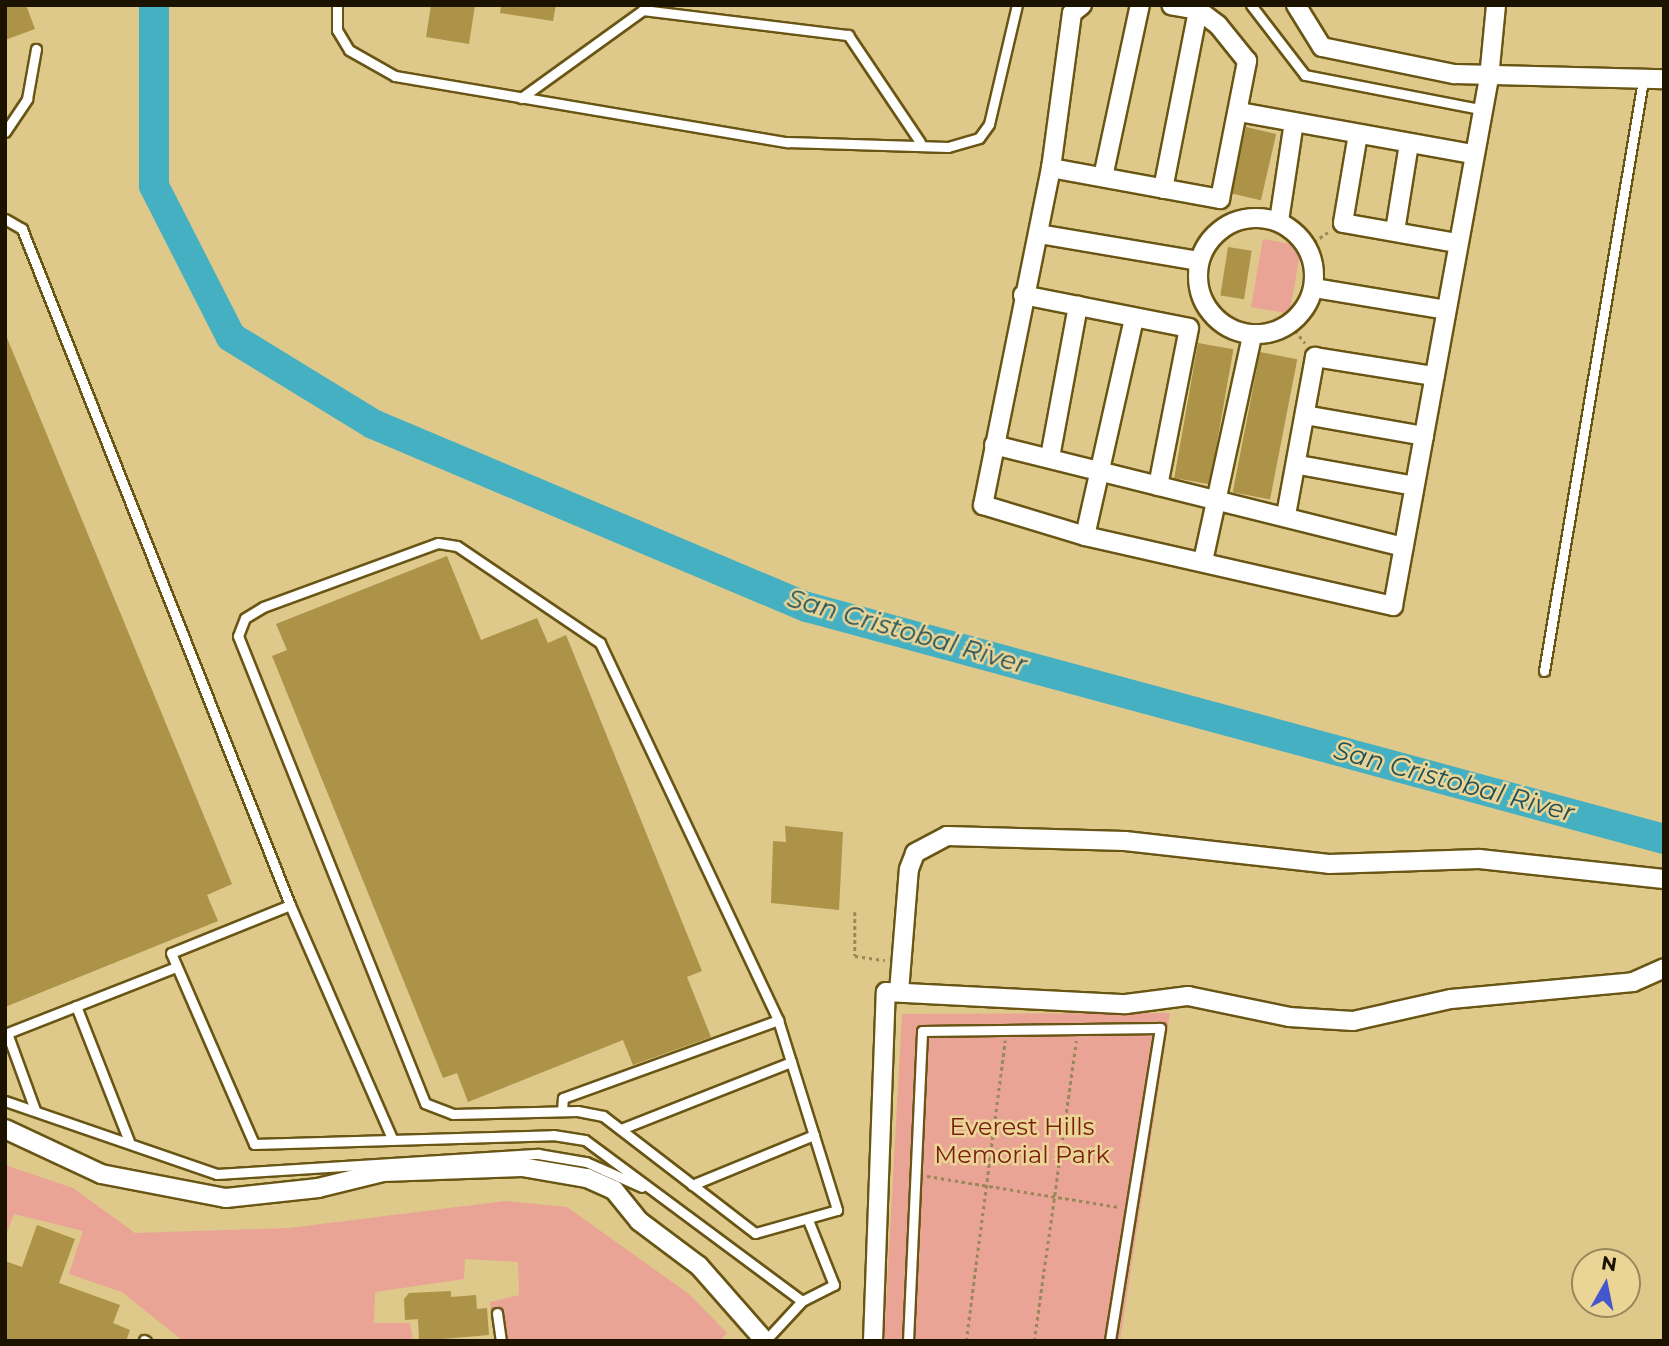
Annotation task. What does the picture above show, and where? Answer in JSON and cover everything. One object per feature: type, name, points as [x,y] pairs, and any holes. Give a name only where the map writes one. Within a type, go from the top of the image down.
[{"type":"street","points":[[1082,5],[1072,13],[1051,168],[1039,234],[1023,295],[984,505],[1085,536],[1393,606],[1479,109],[1489,78],[1496,5]]},
{"type":"street","points":[[1103,177],[1140,5]]},
{"type":"street","points":[[1051,168],[1220,199],[1247,61],[1198,10],[1171,5]]},
{"type":"street","points":[[1296,5],[1322,47],[1489,78],[1664,79]]},
{"type":"street","points":[[1163,189],[1198,10]]},
{"type":"street","points":[[1239,112],[1472,154]]},
{"type":"street","points":[[1279,221],[1294,122]]},
{"type":"street","points":[[1358,134],[1343,223],[1457,243]]},
{"type":"street","points":[[1395,231],[1409,144]]},
{"type":"street","points":[[1233,221],[1279,221],[1308,246],[1315,288],[1291,325],[1252,336],[1228,329],[1209,312],[1198,288],[1198,261],[1206,244],[1233,221]]},
{"type":"street","points":[[1039,234],[1198,261]]},
{"type":"street","points":[[1315,288],[1446,310]]},
{"type":"street","points":[[1023,295],[1189,328],[1158,485]]},
{"type":"street","points":[[1050,457],[1079,306]]},
{"type":"street","points":[[1085,536],[1102,476],[1134,319]]},
{"type":"street","points":[[1203,561],[1252,336]]},
{"type":"street","points":[[1286,515],[1299,465],[1315,357],[1434,376]]},
{"type":"street","points":[[1305,415],[1424,436]]},
{"type":"street","points":[[994,445],[1050,457],[1102,476],[1158,485],[1286,515],[1403,547]]},
{"type":"street","points":[[1299,465],[1413,486]]},
{"type":"street","points":[[873,1341],[893,992],[909,869],[915,853],[947,836],[1125,841],[1329,864],[1479,859],[1664,879]]},
{"type":"street","points":[[893,992],[1126,1004],[1188,996],[1289,1017],[1353,1021],[1451,999],[1633,982],[1664,968]]},
{"type":"street","points":[[5,1129],[101,1174],[226,1198],[318,1188],[383,1172],[522,1167],[587,1178],[614,1190],[639,1222],[699,1266],[765,1341]]},
{"type":"lane","points":[[337,5],[337,30],[349,50],[369,64],[395,76],[787,142],[920,142],[948,147],[979,138],[1017,5]]},
{"type":"lane","points":[[1251,5],[1305,75],[1479,109]]},
{"type":"lane","points":[[521,98],[643,9],[848,35],[920,142]]},
{"type":"lane","points":[[5,132],[27,99],[36,49]]},
{"type":"lane","points":[[1544,671],[1643,80]]},
{"type":"lane","points":[[5,219],[22,229],[290,905],[391,1139]]},
{"type":"lane","points":[[448,543],[600,643],[778,1020],[837,1210],[755,1233],[603,1116],[562,1111],[453,1114],[425,1103],[238,636],[245,618],[448,543]]},
{"type":"lane","points":[[290,905],[171,953],[254,1144],[570,1137],[596,1146],[660,1197],[802,1301]]},
{"type":"lane","points":[[35,1110],[6,1034],[176,967]]},
{"type":"lane","points":[[76,1006],[129,1141]]},
{"type":"lane","points":[[562,1111],[563,1098],[778,1020]]},
{"type":"lane","points":[[908,1341],[922,1031],[1007,1027],[1160,1028],[1110,1341]]},
{"type":"lane","points":[[621,1129],[791,1062]]},
{"type":"lane","points":[[5,1101],[129,1141],[174,1163],[217,1174],[538,1154],[586,1162],[660,1197]]},
{"type":"lane","points":[[692,1185],[814,1135]]},
{"type":"lane","points":[[765,1341],[802,1301],[831,1288],[835,1278],[808,1220]]},
{"type":"lane","points":[[497,1313],[501,1341]]},
{"type":"path","points":[[1308,246],[1343,223]]},
{"type":"path","points":[[1291,325],[1315,357]]},
{"type":"path","points":[[855,912],[855,956],[885,959],[893,992]]},
{"type":"path","points":[[966,1341],[1007,1027]]},
{"type":"path","points":[[1034,1341],[1078,1027]]},
{"type":"path","points":[[915,1174],[1132,1209]]},
{"type":"green space","points":[[1263,239],[1301,246],[1289,314],[1251,307]]},
{"type":"green space","name":"Everest Hills Memorial Park","points":[[1170,1013],[1120,1341],[884,1341],[902,1014]]},
{"type":"green space","points":[[5,1165],[73,1188],[135,1233],[289,1228],[505,1201],[567,1207],[689,1294],[727,1333],[720,1341],[486,1341],[494,1339],[490,1302],[519,1295],[518,1262],[465,1259],[464,1279],[375,1292],[374,1323],[410,1323],[413,1341],[183,1341],[122,1292],[69,1274],[83,1231],[14,1214],[5,1237]]},
{"type":"building","points":[[5,5],[26,5],[35,29],[5,40]]},
{"type":"building","points":[[431,5],[475,5],[469,44],[426,37]]},
{"type":"building","points":[[501,5],[556,5],[553,21],[500,13]]},
{"type":"building","points":[[1246,127],[1276,134],[1261,200],[1231,193]]},
{"type":"building","points":[[1228,247],[1252,251],[1244,299],[1220,295]]},
{"type":"building","points":[[5,333],[232,884],[207,895],[218,921],[5,1007]]},
{"type":"building","points":[[1198,343],[1233,349],[1210,484],[1174,478]]},
{"type":"building","points":[[1260,352],[1297,359],[1270,500],[1233,492]]},
{"type":"building","points":[[447,556],[481,640],[537,618],[548,643],[566,635],[702,971],[687,977],[711,1037],[633,1065],[623,1040],[468,1102],[457,1073],[443,1078],[272,656],[287,650],[276,624]]},
{"type":"building","points":[[785,826],[843,832],[839,910],[771,903],[773,841],[786,842]]},
{"type":"building","points":[[37,1225],[75,1239],[59,1283],[120,1305],[113,1323],[130,1330],[126,1341],[5,1341],[5,1261],[22,1267]]},
{"type":"building","points":[[451,1291],[451,1297],[476,1295],[477,1309],[487,1308],[489,1335],[419,1341],[418,1319],[405,1320],[404,1299],[409,1293]]},
{"type":"waterway","name":"San Cristobal River","points":[[154,5],[154,186],[231,337],[373,424],[807,607],[1664,839]]}]
